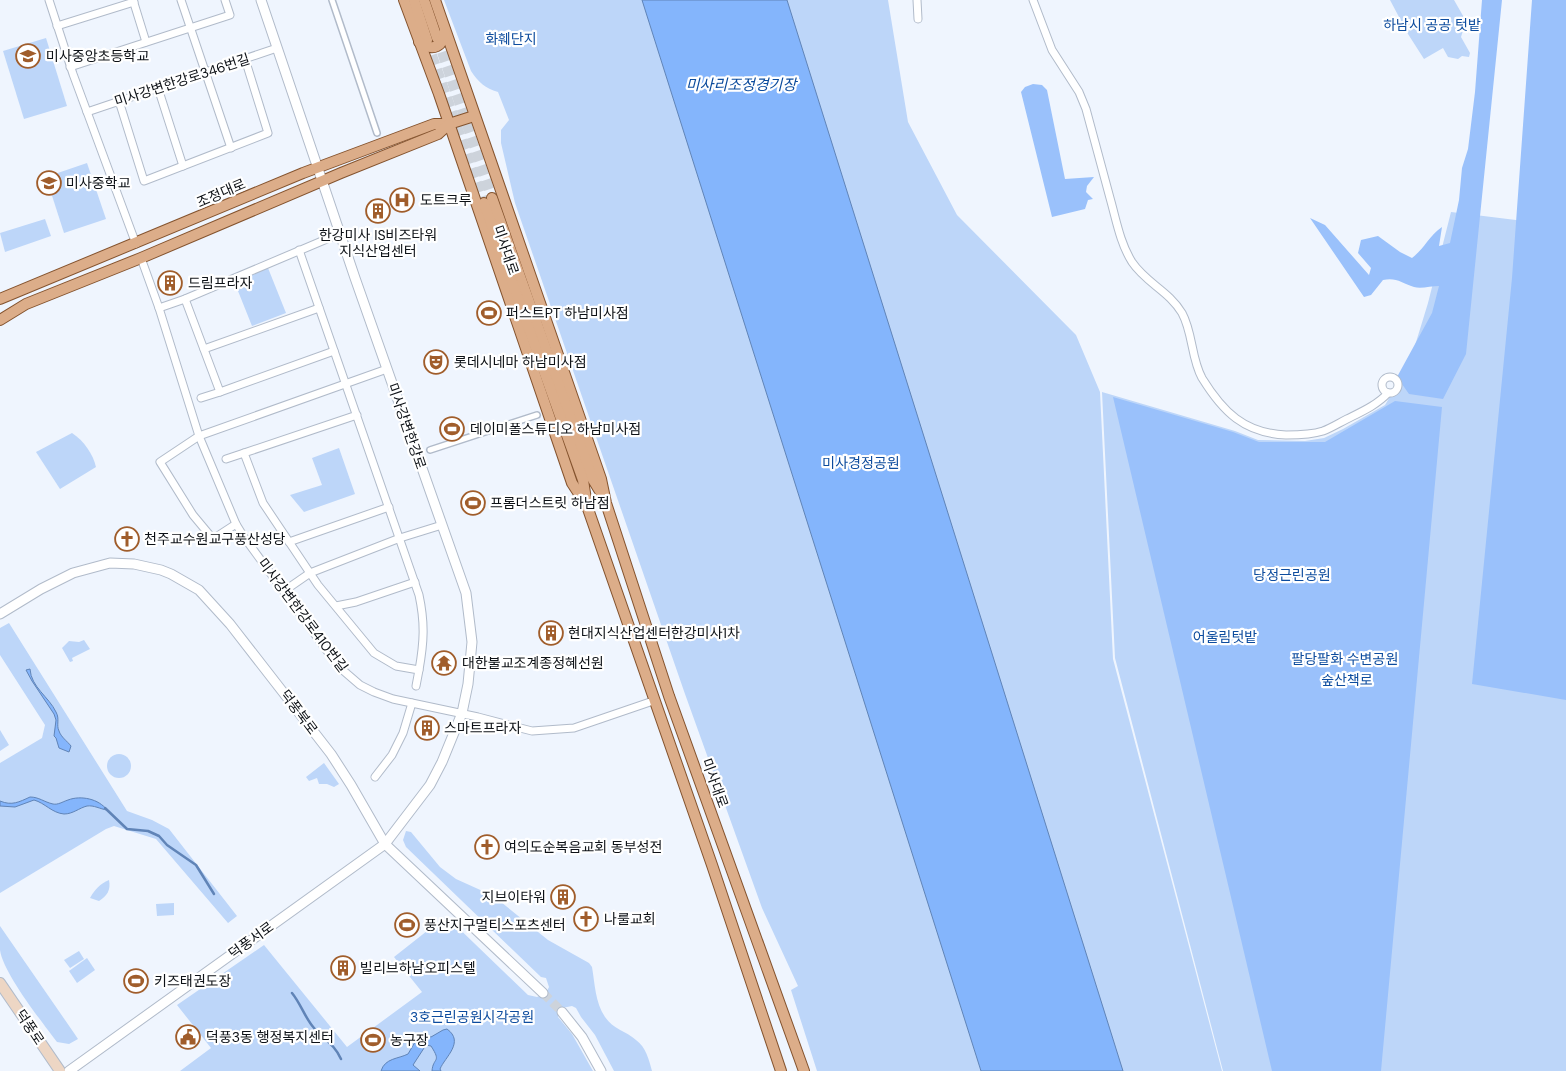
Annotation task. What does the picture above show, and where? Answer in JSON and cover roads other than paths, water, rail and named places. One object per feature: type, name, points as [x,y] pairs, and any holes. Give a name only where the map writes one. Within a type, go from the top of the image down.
[{"type":"main road","name":"미사대로","points":[[404,0],[428,40]]},
{"type":"main road","name":"미사대로","points":[[414,0],[428,40],[448,124],[572,483],[587,506]]},
{"type":"main road","name":"미사대로","points":[[424,0],[428,40]]},
{"type":"main road","name":"미사대로","points":[[435,0],[601,479],[606,503],[669,696],[804,1071]]},
{"type":"main road","points":[[428,40],[427,47],[433,48],[441,43],[445,28]]},
{"type":"main road","name":"조정대로","points":[[2,299],[318,168],[434,124],[448,124],[474,116]]},
{"type":"main road","name":"조정대로","points":[[0,313],[141,258],[438,134],[448,124]]},
{"type":"main road","name":"미사대로","points":[[606,503],[592,478],[488,201],[583,480],[587,506],[653,701],[712,865],[781,1071]]},
{"type":"main road","name":"조정대로","points":[[0,320],[26,304]]},
{"type":"main road","name":"덕풍로","points":[[0,983],[60,1071]]},
{"type":"street","points":[[49,0],[70,67],[136,244]]},
{"type":"street","points":[[181,0],[231,148]]},
{"type":"street","points":[[70,67],[230,15],[225,0]]},
{"type":"street","name":"미사강변한강로","points":[[261,0],[355,278],[466,593],[472,630],[468,684],[462,713],[442,762],[430,785],[385,844]]},
{"type":"street","points":[[332,0],[377,133]]},
{"type":"street","points":[[917,0],[918,19]]},
{"type":"street","points":[[1032,0],[1052,50],[1079,92],[1086,109],[1126,252],[1139,272],[1162,289],[1175,302],[1186,320],[1201,375],[1226,411],[1242,424],[1252,428],[1273,434],[1299,436],[1324,430],[1373,406],[1388,393]]},
{"type":"street","points":[[57,26],[134,1],[146,42]]},
{"type":"street","name":"미사강변한강로346번길","points":[[87,112],[277,48]]},
{"type":"street","points":[[119,101],[144,182],[268,134],[245,59]]},
{"type":"street","points":[[158,88],[183,166]]},
{"type":"street","points":[[159,308],[185,299],[341,233]]},
{"type":"street","points":[[299,250],[415,582],[422,610],[424,641],[416,686]]},
{"type":"street","name":"미사강변한강로410번길","points":[[141,258],[159,308],[199,436],[236,524],[338,666],[348,675],[360,685],[393,699],[462,713],[532,731],[574,728],[653,701]]},
{"type":"street","points":[[185,299],[220,392]]},
{"type":"street","points":[[204,349],[319,308]]},
{"type":"street","points":[[202,398],[334,351]]},
{"type":"street","points":[[236,524],[213,539],[193,515],[160,462],[199,436],[387,369]]},
{"type":"street","points":[[226,459],[357,415]]},
{"type":"street","points":[[430,450],[537,415]]},
{"type":"street","points":[[244,453],[263,503],[310,573],[336,606],[374,653],[396,666],[419,670]]},
{"type":"street","points":[[289,542],[388,507]]},
{"type":"street","points":[[284,591],[310,573],[400,538],[442,525]]},
{"type":"street","name":"덕풍북로","points":[[0,614],[41,589],[73,573],[110,563],[134,564],[161,570],[189,584],[207,598],[230,624],[303,715],[351,785],[385,844],[543,993]]},
{"type":"street","points":[[336,606],[356,602],[415,582]]},
{"type":"street","points":[[375,777],[392,755],[403,733],[412,703]]},
{"type":"street","name":"덕풍서로","points":[[69,1071],[385,844]]},
{"type":"street","points":[[562,1012],[582,1037],[601,1071]]},
{"type":"water","name":"미사리조정경기장","points":[[642,0],[787,0],[1123,1071],[981,1071]]},
{"type":"water","points":[[30,669],[37,687],[56,712],[58,729],[71,746],[69,752],[59,748],[54,736],[56,720],[54,714],[26,670]]},
{"type":"water","points":[[30,797],[55,804],[84,798],[99,803],[107,810],[87,806],[64,814],[56,812],[34,800],[15,807],[0,806],[0,801],[12,803]]},
{"type":"water","points":[[447,1029],[452,1034],[454,1044],[440,1069],[441,1071],[432,1071],[436,1055],[431,1046],[426,1045],[413,1065],[420,1071],[381,1071],[389,1061],[408,1054],[418,1037],[431,1037]]},
{"type":"waterway","points":[[105,808],[127,829],[148,831],[159,836],[167,845],[196,865],[214,894]]},
{"type":"waterway","points":[[292,993],[311,1024],[339,1054],[341,1059]]},
{"type":"tunnel","points":[[437,38],[492,198]]},
{"type":"tunnel","points":[[427,41],[484,203]]},
{"type":"tunnel","points":[[543,993],[562,1012]]},
{"type":"place","name":"미사중앙초등학교","points":[[28,56]]},
{"type":"place","name":"미사중학교","points":[[49,183]]},
{"type":"place","name":"도트크루","points":[[402,200]]},
{"type":"place","name":"한강미사 IS비즈타워 지식산업센터","points":[[378,211]]},
{"type":"place","name":"드림프라자","points":[[170,283]]},
{"type":"place","name":"퍼스트PT 하남미사점","points":[[489,313]]},
{"type":"place","name":"롯데시네마 하남미사점","points":[[436,362]]},
{"type":"place","name":"데이미폴스튜디오 하남미사점","points":[[452,429]]},
{"type":"place","name":"프롬더스트릿 하남점","points":[[473,503]]},
{"type":"place","name":"천주교수원교구풍산성당","points":[[127,539]]},
{"type":"place","name":"현대지식산업센터한강미사1차","points":[[551,633]]},
{"type":"place","name":"대한불교조계종정혜선원","points":[[444,663]]},
{"type":"place","name":"스마트프라자","points":[[427,728]]},
{"type":"place","name":"여의도순복음교회 동부성전","points":[[487,847]]},
{"type":"place","name":"지브이타워","points":[[563,897]]},
{"type":"place","name":"나룰교회","points":[[586,919]]},
{"type":"place","name":"풍산지구멀티스포츠센터","points":[[407,925]]},
{"type":"place","name":"빌리브하남오피스텔","points":[[343,968]]},
{"type":"place","name":"키즈태권도장","points":[[136,981]]},
{"type":"place","name":"덕풍3동 행정복지센터","points":[[188,1037]]},
{"type":"place","name":"농구장","points":[[373,1040]]},
{"type":"park label","name":"하남시 공공 텃밭","points":[[1432,25]]},
{"type":"park label","name":"화훼단지","points":[[511,39]]},
{"type":"park label","name":"미사경정공원","points":[[861,463]]},
{"type":"park label","name":"당정근린공원","points":[[1292,575]]},
{"type":"park label","name":"어울림텃밭","points":[[1225,637]]},
{"type":"park label","name":"팔당팔화 수변공원","points":[[1345,659]]},
{"type":"park label","name":"숲산책로","points":[[1347,680]]},
{"type":"park label","name":"3호근린공원시각공원","points":[[472,1017]]}]
